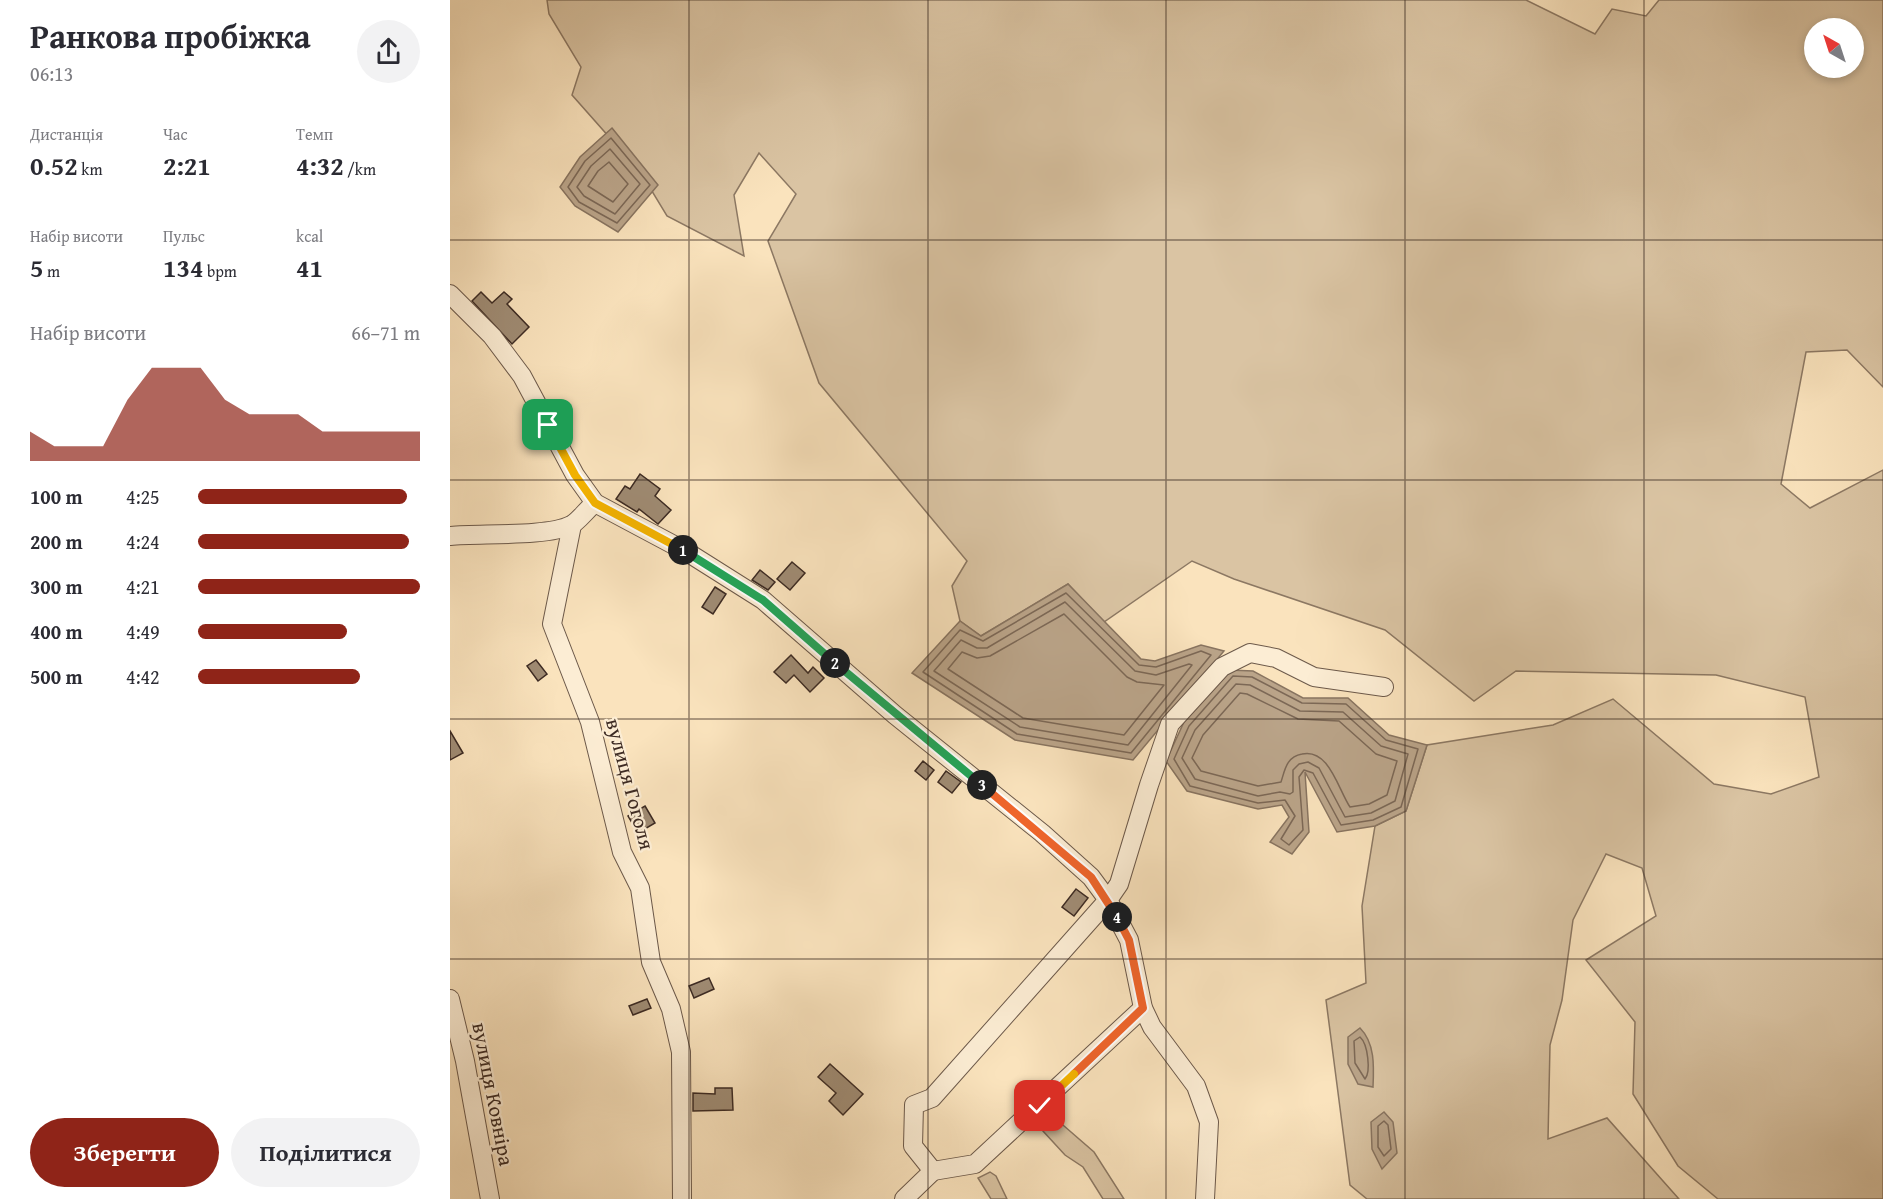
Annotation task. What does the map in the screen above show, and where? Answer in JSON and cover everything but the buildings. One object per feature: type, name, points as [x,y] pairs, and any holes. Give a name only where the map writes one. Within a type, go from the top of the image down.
[{"type":"street","points":[[450,294],[492,336],[522,376],[575,475],[595,503],[678,547],[763,600],[895,715],[1042,833],[1091,877],[1108,900],[1129,940],[1143,1008],[1152,1027],[1196,1086],[1209,1122],[1205,1199]]},
{"type":"street","points":[[450,536],[516,534],[572,525],[582,512],[595,503]]},
{"type":"street","name":"вулиця Гоголя","points":[[572,525],[552,624],[590,722],[622,852],[640,888],[651,962],[671,1009],[681,1052],[682,1199]]},
{"type":"street","points":[[933,1171],[913,1146],[914,1105],[932,1098],[1108,900],[1119,884],[1170,724],[1222,667],[1250,653],[1276,658],[1314,677],[1384,687]]},
{"type":"street","name":"вулиця Ковніра","points":[[450,999],[465,1061],[490,1199]]},
{"type":"street","points":[[904,1199],[933,1171],[975,1164],[1143,1008]]},
{"type":"shaded area","points":[[547,0],[1526,0],[1595,34],[1612,9],[1646,16],[1659,0],[1883,0],[1883,387],[1847,350],[1806,352],[1781,484],[1810,508],[1883,470],[1883,1199],[1718,1199],[1678,1166],[1633,1094],[1635,1022],[1586,960],[1656,916],[1642,868],[1606,854],[1573,920],[1562,1000],[1550,1045],[1548,1139],[1607,1118],[1679,1199],[1367,1199],[1350,1185],[1326,1000],[1366,983],[1362,906],[1375,826],[1406,811],[1427,745],[1553,725],[1613,699],[1714,784],[1771,794],[1819,777],[1805,697],[1716,675],[1516,671],[1474,701],[1385,630],[1234,579],[1192,561],[1104,622],[1068,584],[981,636],[960,621],[952,586],[967,561],[819,383],[768,241],[796,194],[759,153],[734,195],[744,256],[667,216],[641,173],[572,95],[581,67],[549,14]]},
{"type":"shaded area","points":[[1056,1119],[1094,1152],[1124,1199],[1103,1199],[1083,1167],[1065,1155],[1043,1131],[1047,1121]]},
{"type":"shaded area","points":[[990,1172],[996,1176],[1007,1199],[991,1199],[978,1178]]},
{"type":"water","points":[[612,128],[658,185],[618,232],[575,206],[560,187],[580,157]]},
{"type":"water","points":[[1068,584],[1141,659],[1155,661],[1201,645],[1224,651],[1133,760],[1015,740],[912,673],[960,621],[981,636]]},
{"type":"water","points":[[1229,670],[1253,671],[1303,698],[1348,698],[1389,735],[1427,745],[1406,811],[1375,826],[1337,832],[1305,772],[1309,832],[1292,854],[1270,842],[1289,817],[1282,805],[1258,809],[1187,791],[1166,761],[1184,722]]},
{"type":"water","points":[[1360,1028],[1371,1048],[1373,1087],[1358,1084],[1348,1064],[1348,1037]]},
{"type":"water","points":[[1384,1112],[1393,1122],[1397,1153],[1382,1169],[1372,1149],[1371,1122]]},
{"type":"route","points":[[548,425],[575,475],[595,503],[624,516],[687,552],[763,600],[895,715],[1042,833],[1091,877],[1108,900],[1129,940],[1143,1008],[1040,1106]]}]
